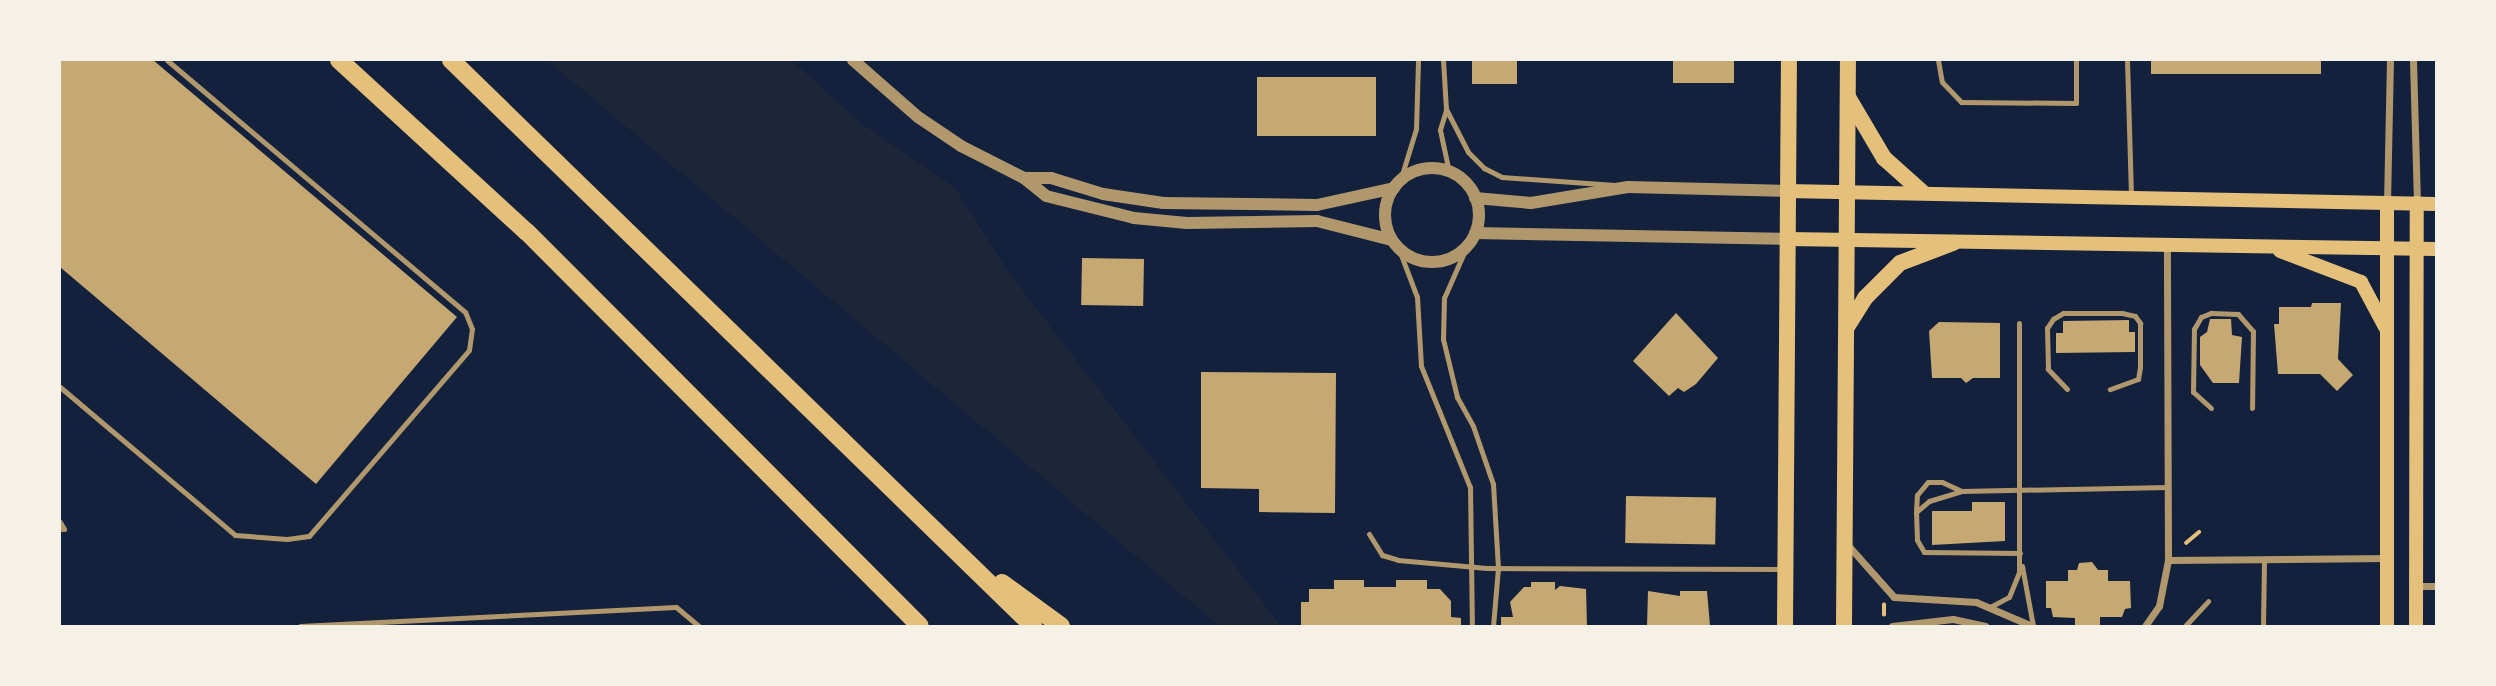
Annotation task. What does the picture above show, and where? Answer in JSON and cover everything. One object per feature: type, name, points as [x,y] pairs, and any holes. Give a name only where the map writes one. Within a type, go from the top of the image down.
[{"type":"highway","points":[[339,60],[527,232],[920,626]]},
{"type":"highway","points":[[451,60],[1033,626]]},
{"type":"highway","points":[[957,550],[1061,626]]},
{"type":"main road","points":[[1785,626],[1789,60]]},
{"type":"main road","points":[[1844,626],[1848,60]]},
{"type":"main road","points":[[1847,97],[1884,158],[1923,192]]},
{"type":"main road","points":[[1787,191],[2437,204]]},
{"type":"main road","points":[[2387,203],[2387,626]]},
{"type":"main road","points":[[2416,626],[2417,203]]},
{"type":"main road","points":[[1787,239],[2167,247],[2437,249]]},
{"type":"main road","points":[[1846,329],[1865,298],[1900,263],[1953,243]]},
{"type":"main road","points":[[2272,248],[2361,282],[2387,330]]},
{"type":"street","points":[[853,60],[918,117],[961,146],[1024,178],[1046,196],[1134,218],[1187,223],[1317,221],[1395,244],[1424,262],[1447,259],[1466,248],[1475,233],[1475,198]]},
{"type":"street","points":[[2387,203],[2390,60]]},
{"type":"street","points":[[2413,60],[2417,203]]},
{"type":"street","points":[[1024,178],[1051,178],[1103,194],[1175,203],[1317,205],[1397,185],[1423,169],[1449,172],[1475,198],[1531,203],[1628,187],[1787,191]]},
{"type":"street","points":[[1395,244],[1385,214],[1397,185]]},
{"type":"street","points":[[1475,233],[1787,239]]},
{"type":"street","points":[[2145,626],[2159,606],[2168,559],[2167,247]]},
{"type":"street","points":[[1844,541],[1894,597],[1990,607],[2032,626]]},
{"type":"street","points":[[2168,559],[2387,558]]},
{"type":"street","points":[[2417,586],[2437,586]]},
{"type":"street","points":[[1892,626],[1953,619],[1985,626]]},
{"type":"lane","points":[[60,387],[234,535],[287,540],[309,537],[469,350],[473,336],[465,312],[167,60]]},
{"type":"lane","points":[[1397,185],[1416,129],[1418,60]]},
{"type":"lane","points":[[1443,60],[1446,109],[1440,130],[1449,172]]},
{"type":"lane","points":[[1938,60],[1942,82],[1961,102],[2063,103],[2076,103],[2076,60]]},
{"type":"lane","points":[[2127,60],[2130,196]]},
{"type":"lane","points":[[1446,109],[1468,152],[1502,177],[1628,187]]},
{"type":"lane","points":[[1395,244],[1417,297],[1421,366],[1470,487],[1472,626]]},
{"type":"lane","points":[[1466,248],[1444,298],[1443,339],[1457,397],[1473,426],[1493,484],[1498,568],[1493,626]]},
{"type":"lane","points":[[2067,389],[2048,369],[2047,328],[2053,319],[2063,313],[2122,313],[2135,316],[2140,323],[2138,379],[2110,389]]},
{"type":"lane","points":[[2211,408],[2193,392],[2194,328],[2201,317],[2211,313],[2238,314],[2253,331],[2252,408]]},
{"type":"lane","points":[[1990,607],[2016,589],[2020,553],[2019,323]]},
{"type":"lane","points":[[1961,491],[1942,482],[1928,482],[1917,495],[1917,540],[1924,552],[2020,553]]},
{"type":"lane","points":[[1916,512],[1929,501],[1961,491],[2010,491],[2020,487],[2168,488]]},
{"type":"lane","points":[[60,522],[64,529],[60,529]]},
{"type":"lane","points":[[1369,534],[1372,545],[1382,555],[1398,560],[1498,568],[1786,569]]},
{"type":"lane","points":[[2020,553],[2032,626]]},
{"type":"lane","points":[[2263,559],[2263,626]]},
{"type":"lane","points":[[2185,626],[2208,601]]},
{"type":"lane","points":[[300,626],[676,607],[699,626]]},
{"type":"path","points":[[2186,543],[2199,532]]},
{"type":"path","points":[[1884,603],[1884,615]]},
{"type":"shaded area","points":[[547,60],[791,60],[862,124],[955,188],[1010,274],[1281,626],[1219,626]]},
{"type":"building","points":[[60,60],[153,60],[457,317],[316,484],[60,267]]},
{"type":"building","points":[[1472,60],[1517,60],[1517,84],[1472,84]]},
{"type":"building","points":[[1673,60],[1734,60],[1734,83],[1673,83]]},
{"type":"building","points":[[2151,60],[2321,60],[2321,74],[2151,74]]},
{"type":"building","points":[[1257,77],[1376,77],[1376,136],[1257,136]]},
{"type":"building","points":[[1082,258],[1144,259],[1143,306],[1081,305]]},
{"type":"building","points":[[2312,303],[2341,303],[2338,359],[2353,375],[2337,391],[2320,374],[2278,374],[2274,324],[2279,324],[2279,307],[2311,307]]},
{"type":"building","points":[[1676,313],[1718,358],[1696,384],[1684,392],[1678,388],[1669,396],[1633,361]]},
{"type":"building","points":[[2210,319],[2231,319],[2232,335],[2242,337],[2239,383],[2213,383],[2200,365],[2200,337],[2207,332]]},
{"type":"building","points":[[2129,320],[2129,332],[2135,332],[2135,352],[2056,353],[2056,333],[2063,333],[2063,321]]},
{"type":"building","points":[[1939,322],[2000,323],[2000,378],[1973,378],[1966,383],[1961,378],[1932,378],[1929,331]]},
{"type":"building","points":[[1201,372],[1336,373],[1335,513],[1259,512],[1259,489],[1201,488]]},
{"type":"building","points":[[1626,496],[1716,498],[1715,545],[1625,543]]},
{"type":"building","points":[[1972,502],[2005,502],[2005,541],[1932,545],[1932,511],[1972,511]]},
{"type":"building","points":[[2092,562],[2098,570],[2108,570],[2108,581],[2130,581],[2131,608],[2125,609],[2122,617],[2100,617],[2100,626],[2075,626],[2075,618],[2053,617],[2051,608],[2046,608],[2046,581],[2068,581],[2068,570],[2077,570],[2079,563]]},
{"type":"building","points":[[1334,580],[1364,580],[1364,587],[1396,587],[1396,580],[1427,580],[1427,589],[1440,589],[1451,601],[1451,617],[1461,618],[1461,626],[1301,626],[1301,602],[1309,602],[1309,589],[1334,589]]},
{"type":"building","points":[[1531,582],[1555,582],[1555,590],[1560,586],[1586,589],[1587,626],[1501,626],[1501,617],[1513,617],[1510,602],[1524,587],[1531,587]]},
{"type":"building","points":[[1648,591],[1680,596],[1680,591],[1707,591],[1710,626],[1647,626]]}]
